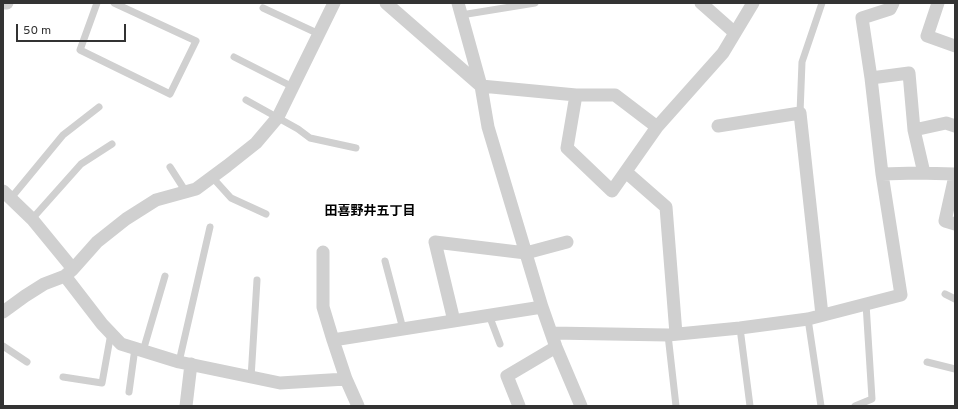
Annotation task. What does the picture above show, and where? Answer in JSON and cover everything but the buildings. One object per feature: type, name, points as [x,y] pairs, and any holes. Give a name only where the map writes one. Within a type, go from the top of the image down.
[{"type":"street","points":[[3,312],[44,284],[69,272],[97,242],[126,219],[156,200],[196,189],[256,143],[278,117],[334,3]]},
{"type":"street","points":[[386,3],[481,86],[576,95],[615,95],[657,127]]},
{"type":"street","points":[[702,3],[735,33]]},
{"type":"street","points":[[576,95],[567,148],[612,191],[657,127],[724,53],[753,3]]},
{"type":"street","points":[[552,333],[672,335],[740,328],[808,318],[901,295],[882,174],[871,78],[862,18],[890,9],[893,3]]},
{"type":"street","points":[[938,3],[927,36],[955,46]]},
{"type":"street","points":[[459,9],[481,86],[488,127],[542,307],[556,347],[581,406]]},
{"type":"street","points":[[871,78],[908,74],[914,130],[924,173]]},
{"type":"street","points":[[718,126],[800,113],[822,315]]},
{"type":"street","points":[[914,130],[946,123],[955,126]]},
{"type":"street","points":[[626,172],[666,208],[672,335]]},
{"type":"street","points":[[882,174],[924,173],[955,175],[945,221],[955,224]]},
{"type":"street","points":[[7,194],[32,219],[120,344],[185,363],[280,383],[346,380]]},
{"type":"street","points":[[454,321],[435,242],[526,253],[567,242]]},
{"type":"street","points":[[323,252],[323,306],[346,380],[358,406]]},
{"type":"street","points":[[333,340],[542,307]]},
{"type":"street","points":[[518,406],[507,376],[556,347]]},
{"type":"street","points":[[185,363],[186,406]]},
{"type":"lane","points":[[97,3],[80,50],[170,94],[196,41],[114,3]]},
{"type":"lane","points":[[459,9],[535,3]]},
{"type":"lane","points":[[800,113],[802,62],[822,3]]},
{"type":"lane","points":[[263,8],[319,34]]},
{"type":"lane","points":[[234,57],[293,87]]},
{"type":"lane","points":[[246,100],[278,117],[310,138],[356,148]]},
{"type":"lane","points":[[7,194],[63,135],[99,107]]},
{"type":"lane","points":[[32,219],[81,164],[112,144]]},
{"type":"lane","points":[[170,167],[186,192]]},
{"type":"lane","points":[[212,177],[231,198],[266,214]]},
{"type":"lane","points":[[185,363],[210,227]]},
{"type":"lane","points":[[385,261],[403,329]]},
{"type":"lane","points":[[129,392],[139,350],[165,276]]},
{"type":"lane","points":[[251,378],[257,280]]},
{"type":"lane","points":[[945,294],[955,298]]},
{"type":"lane","points":[[855,406],[872,399],[866,304]]},
{"type":"lane","points":[[489,315],[500,344]]},
{"type":"lane","points":[[808,318],[821,406]]},
{"type":"lane","points":[[740,328],[750,406]]},
{"type":"lane","points":[[63,377],[102,384],[111,333]]},
{"type":"lane","points":[[672,335],[676,406]]},
{"type":"lane","points":[[3,346],[28,362]]},
{"type":"lane","points":[[927,362],[955,369]]},
{"type":"district","name":"田喜野井五丁目","points":[[370,212]]}]
